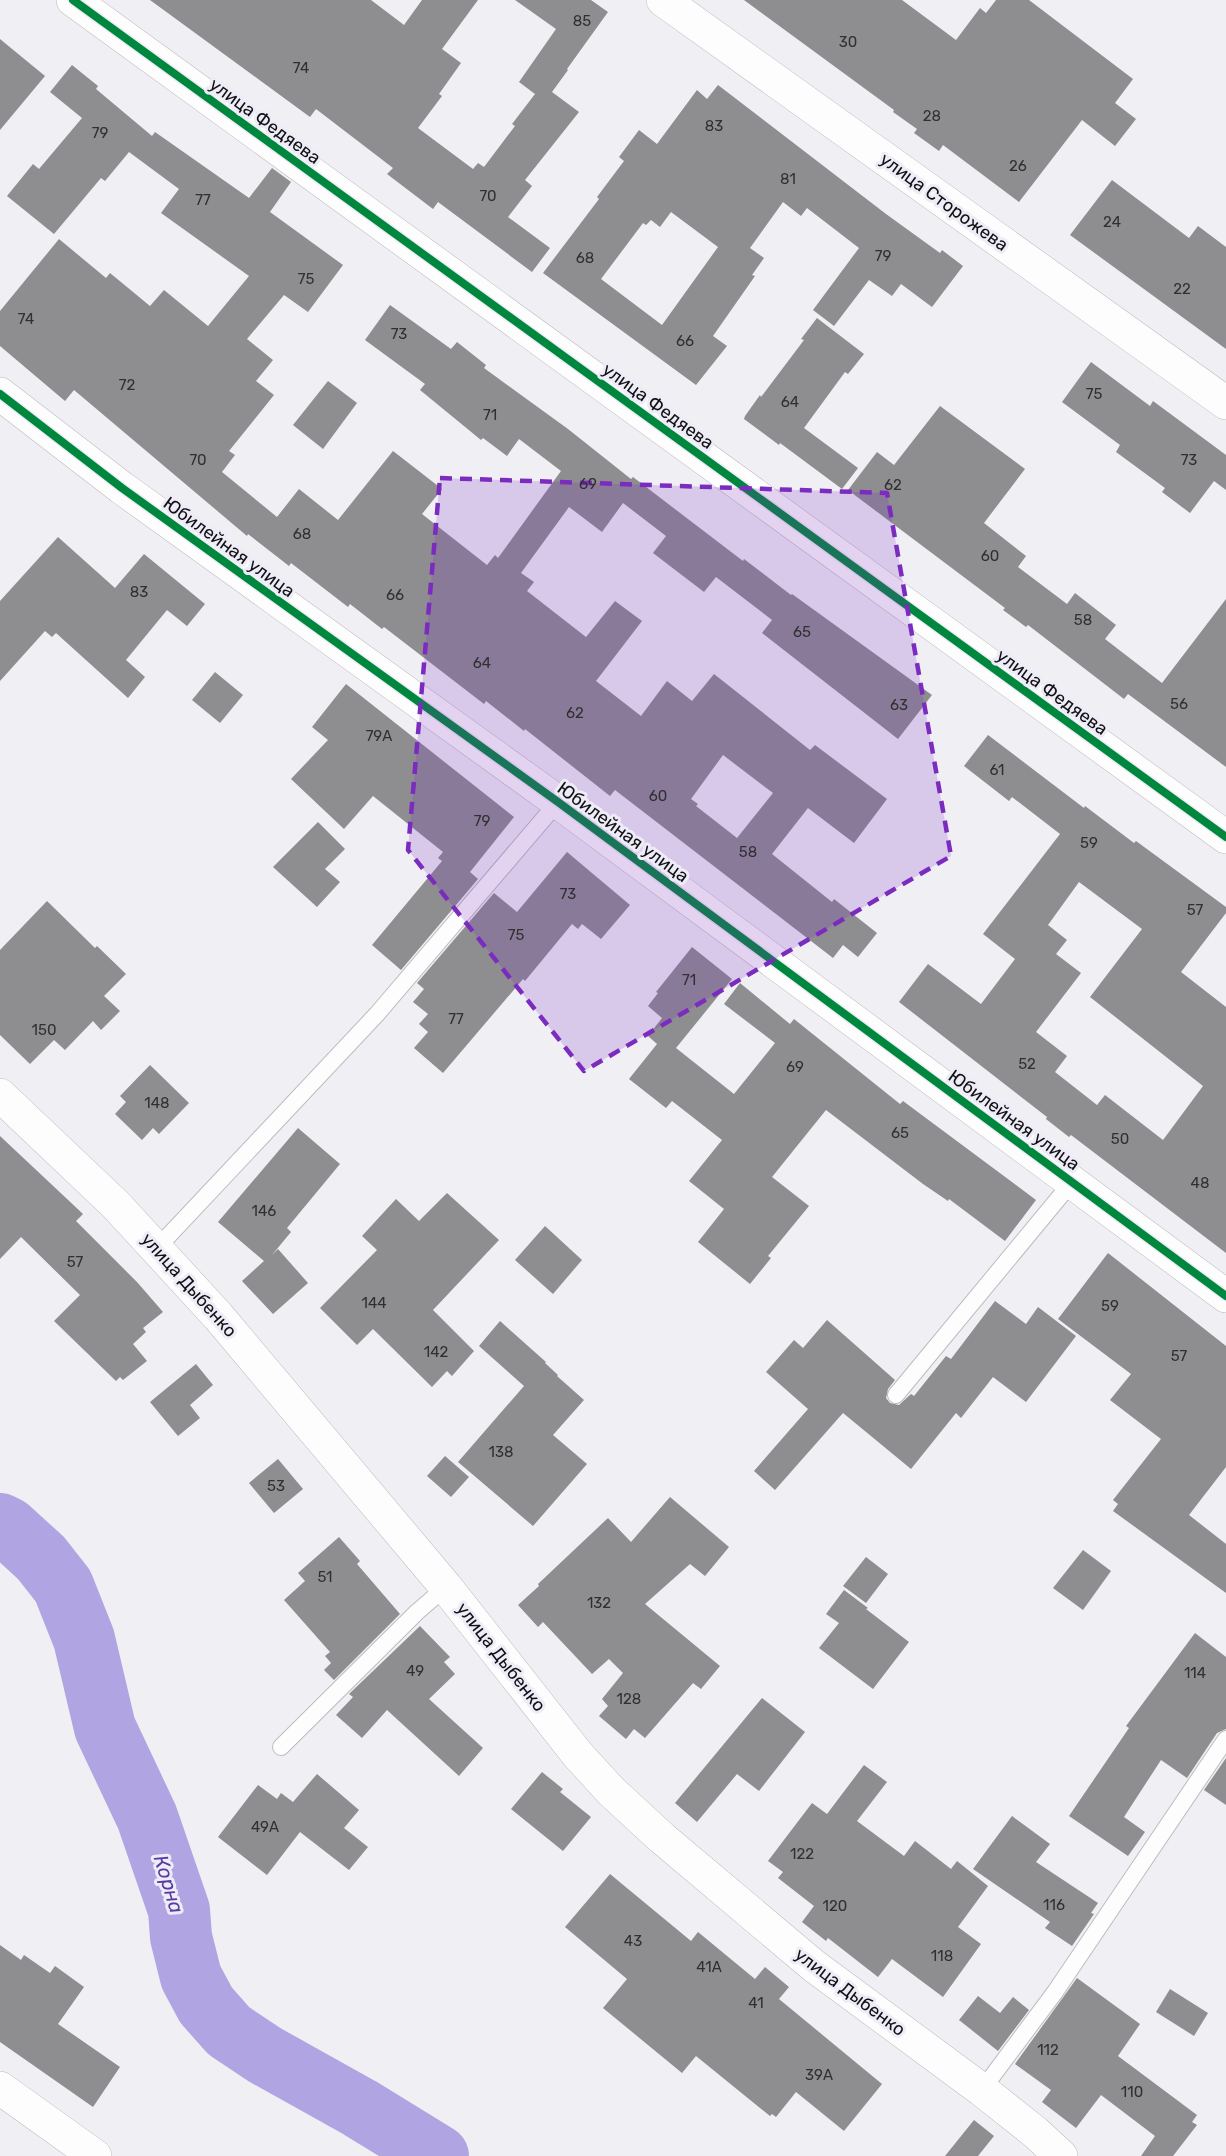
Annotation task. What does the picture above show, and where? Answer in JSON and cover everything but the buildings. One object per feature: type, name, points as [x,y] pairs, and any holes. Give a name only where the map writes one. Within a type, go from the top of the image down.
[{"type":"street","name":"улица Федяева","points":[[73,0],[1226,837]]},
{"type":"street","name":"улица Сторожева","points":[[663,0],[1226,404]]},
{"type":"street","name":"Юбилейная улица","points":[[0,394],[122,488],[558,802],[1226,1296]]},
{"type":"street","name":"улица Дыбенко","points":[[0,1095],[157,1248],[218,1316],[446,1587],[578,1755],[611,1791],[662,1838],[814,1966],[982,2090],[1061,2156]]},
{"type":"street","points":[[0,2088],[95,2156]]},
{"type":"lane","points":[[157,1248],[376,1014],[558,802]]},
{"type":"lane","points":[[896,1395],[1072,1182]]},
{"type":"lane","points":[[281,1747],[422,1606],[446,1587]]},
{"type":"lane","points":[[982,2090],[1055,1992],[1226,1739]]},
{"type":"highlighted area","points":[[440,478],[887,493],[951,856],[584,1071],[408,850]]},
{"type":"waterway","name":"Корна","points":[[0,1524],[8,1528],[41,1558],[63,1586],[84,1639],[105,1728],[147,1817],[179,1910],[181,1937],[191,1977],[206,2005],[229,2031],[265,2055],[360,2108],[438,2156]]},
{"type":"cycle path","points":[[73,0],[1226,837]]},
{"type":"cycle path","points":[[0,394],[122,488],[558,802],[1226,1296]]}]
